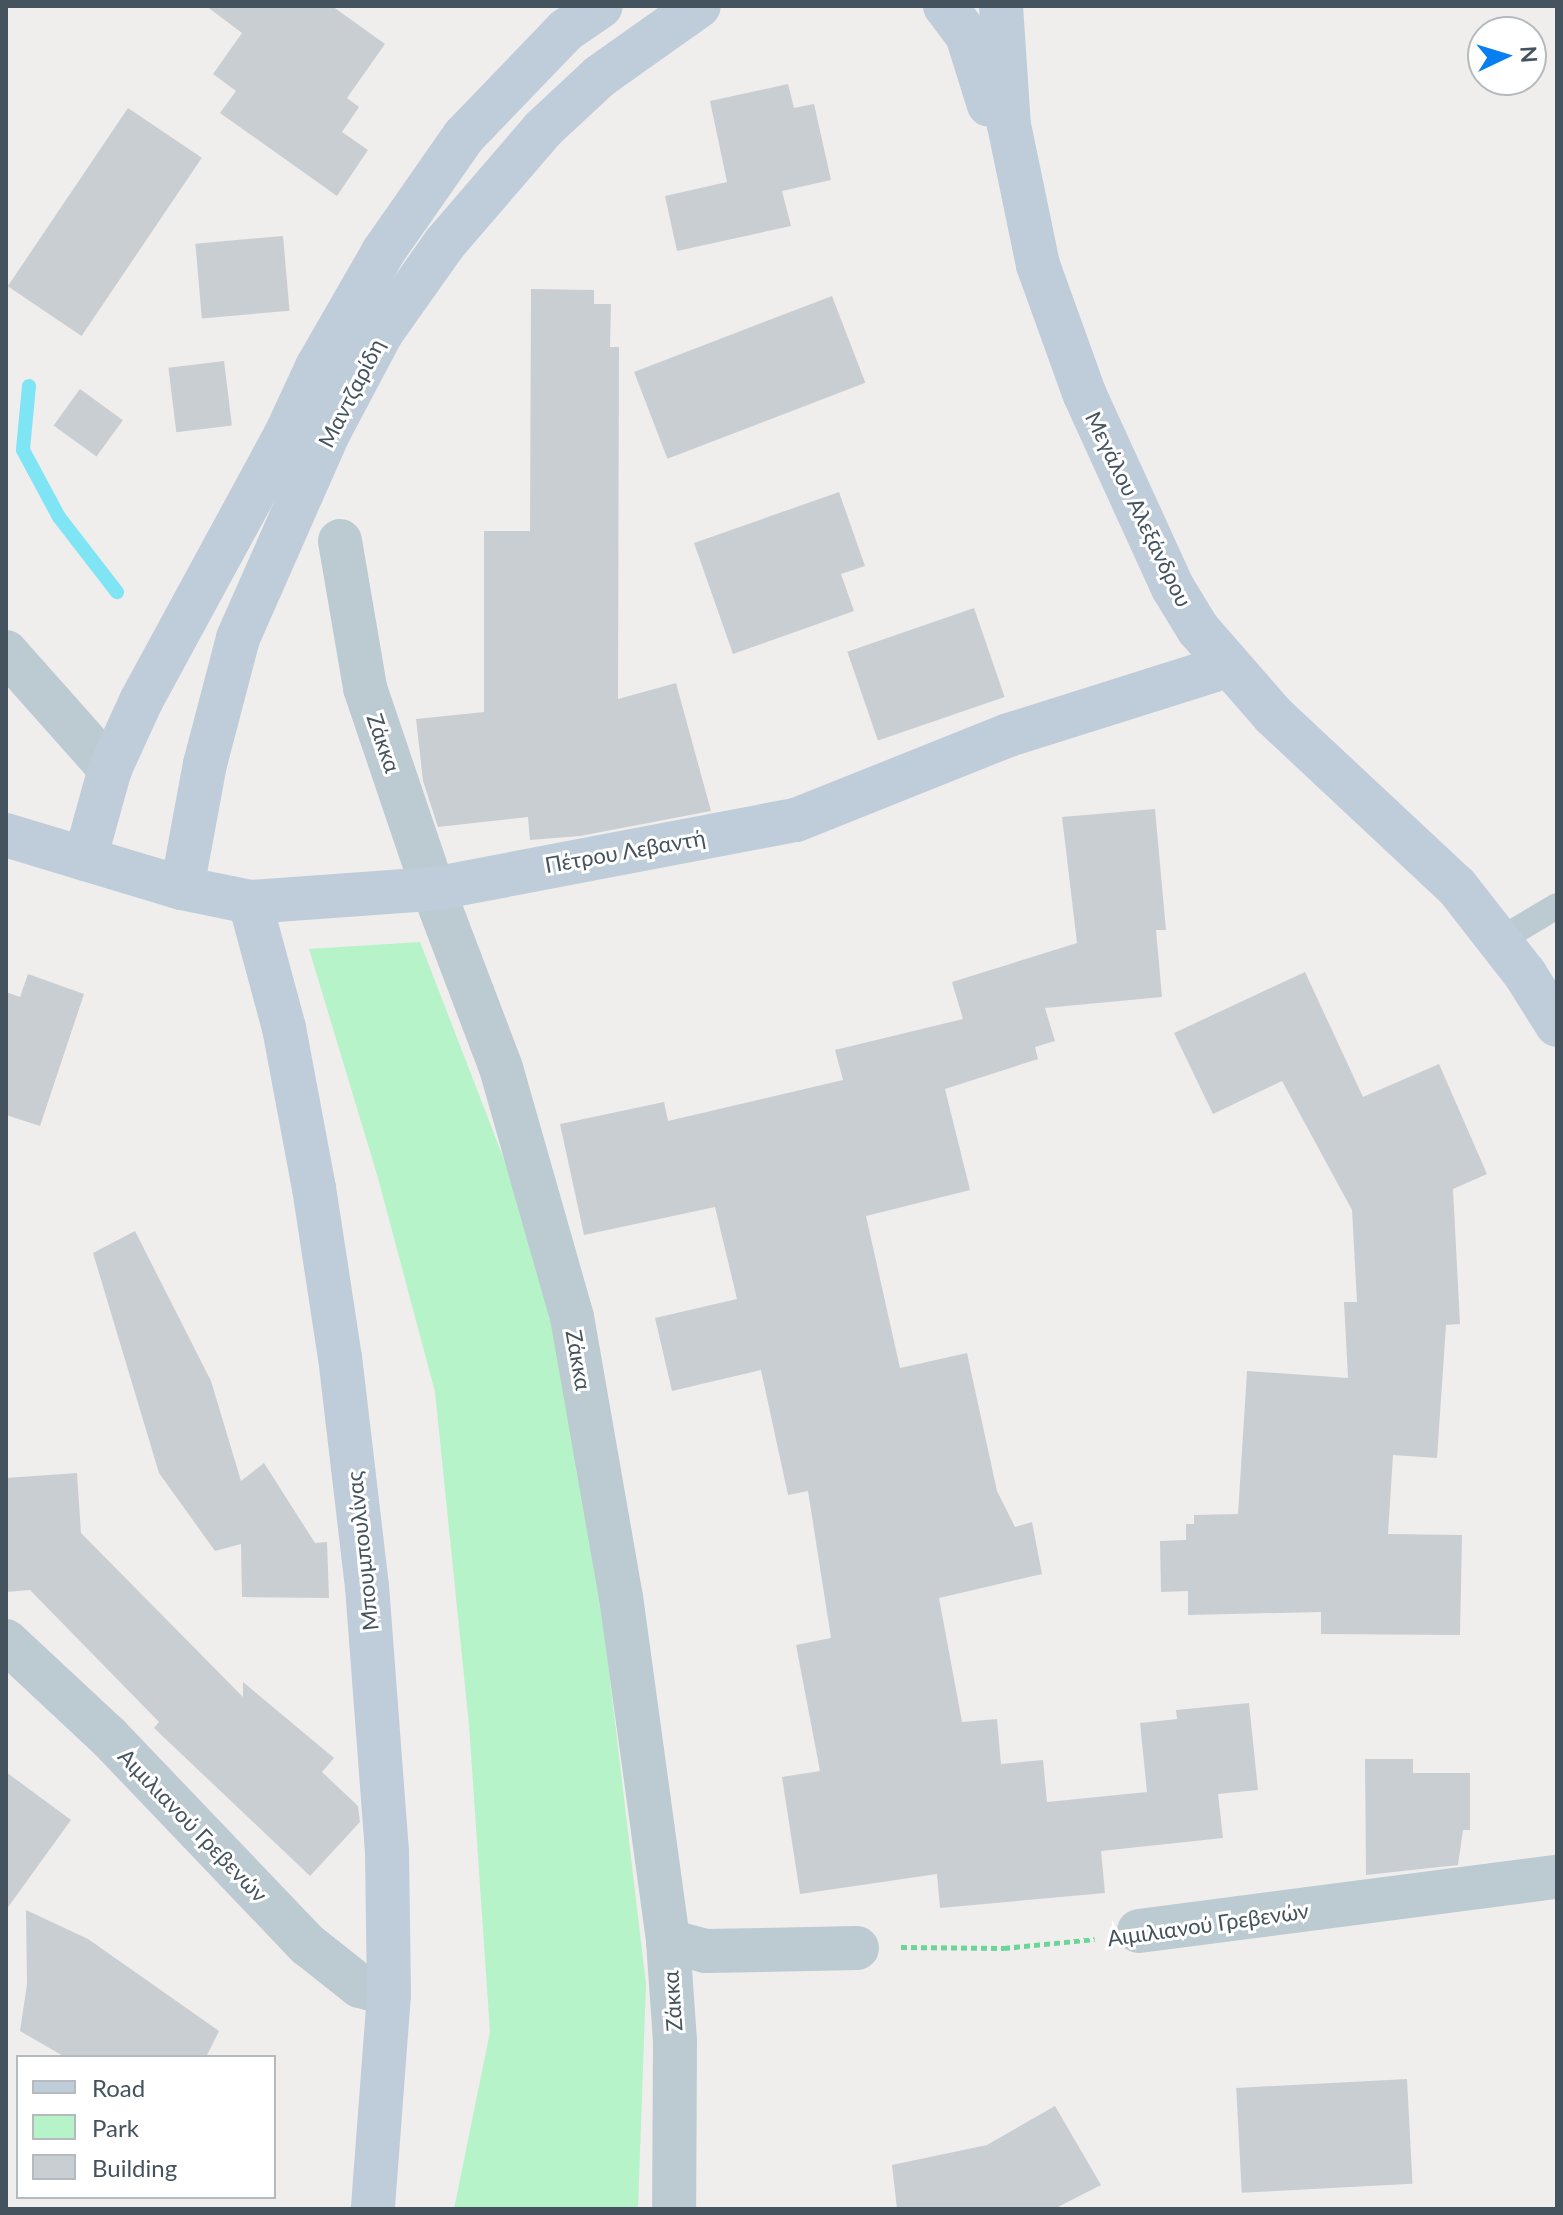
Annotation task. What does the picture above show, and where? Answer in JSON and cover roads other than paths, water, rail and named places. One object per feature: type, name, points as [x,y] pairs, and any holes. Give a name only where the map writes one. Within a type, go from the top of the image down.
[{"type":"street","name":"Μαντζαρίδη","points":[[85,859],[110,769],[141,701],[285,436],[317,367],[383,252],[464,136],[566,30],[601,6]]},
{"type":"street","name":"Μαντζαρίδη","points":[[182,888],[205,764],[238,638],[329,432],[382,332],[445,243],[543,129],[600,76],[699,6]]},
{"type":"street","points":[[945,6],[967,35],[1027,224]]},
{"type":"street","name":"Μεγάλου Αλεξάνδρου","points":[[1001,6],[1009,125],[1027,224],[1057,323],[1115,468],[1173,588],[1228,666],[1293,735],[1457,887],[1500,940],[1557,1025]]},
{"type":"street","name":"Ζάκκα","points":[[340,541],[365,688],[433,889],[501,1068],[572,1317],[621,1597],[668,1941],[675,2042],[674,2209]]},
{"type":"street","points":[[6,652],[110,769]]},
{"type":"street","name":"Πέτρου Λεβαντή","points":[[6,835],[182,888],[250,902],[433,889],[796,820],[1009,735],[1228,666]]},
{"type":"street","name":"Μπουμπουλίνας","points":[[250,902],[284,1028],[314,1188],[340,1357],[367,1586],[387,1852],[389,1994],[373,2209]]},
{"type":"street","name":"Αιμιλιανού Γρεβενών","points":[[6,1641],[108,1736],[316,1953],[360,1986],[389,1994]]},
{"type":"street","name":"Αιμιλιανού Γρεβενών","points":[[1139,1931],[1557,1877]]},
{"type":"street","points":[[668,1941],[706,1951],[857,1948]]},
{"type":"lane","points":[[1500,940],[1557,906]]},
{"type":"waterway","points":[[29,386],[23,450],[59,517],[117,592]]}]
